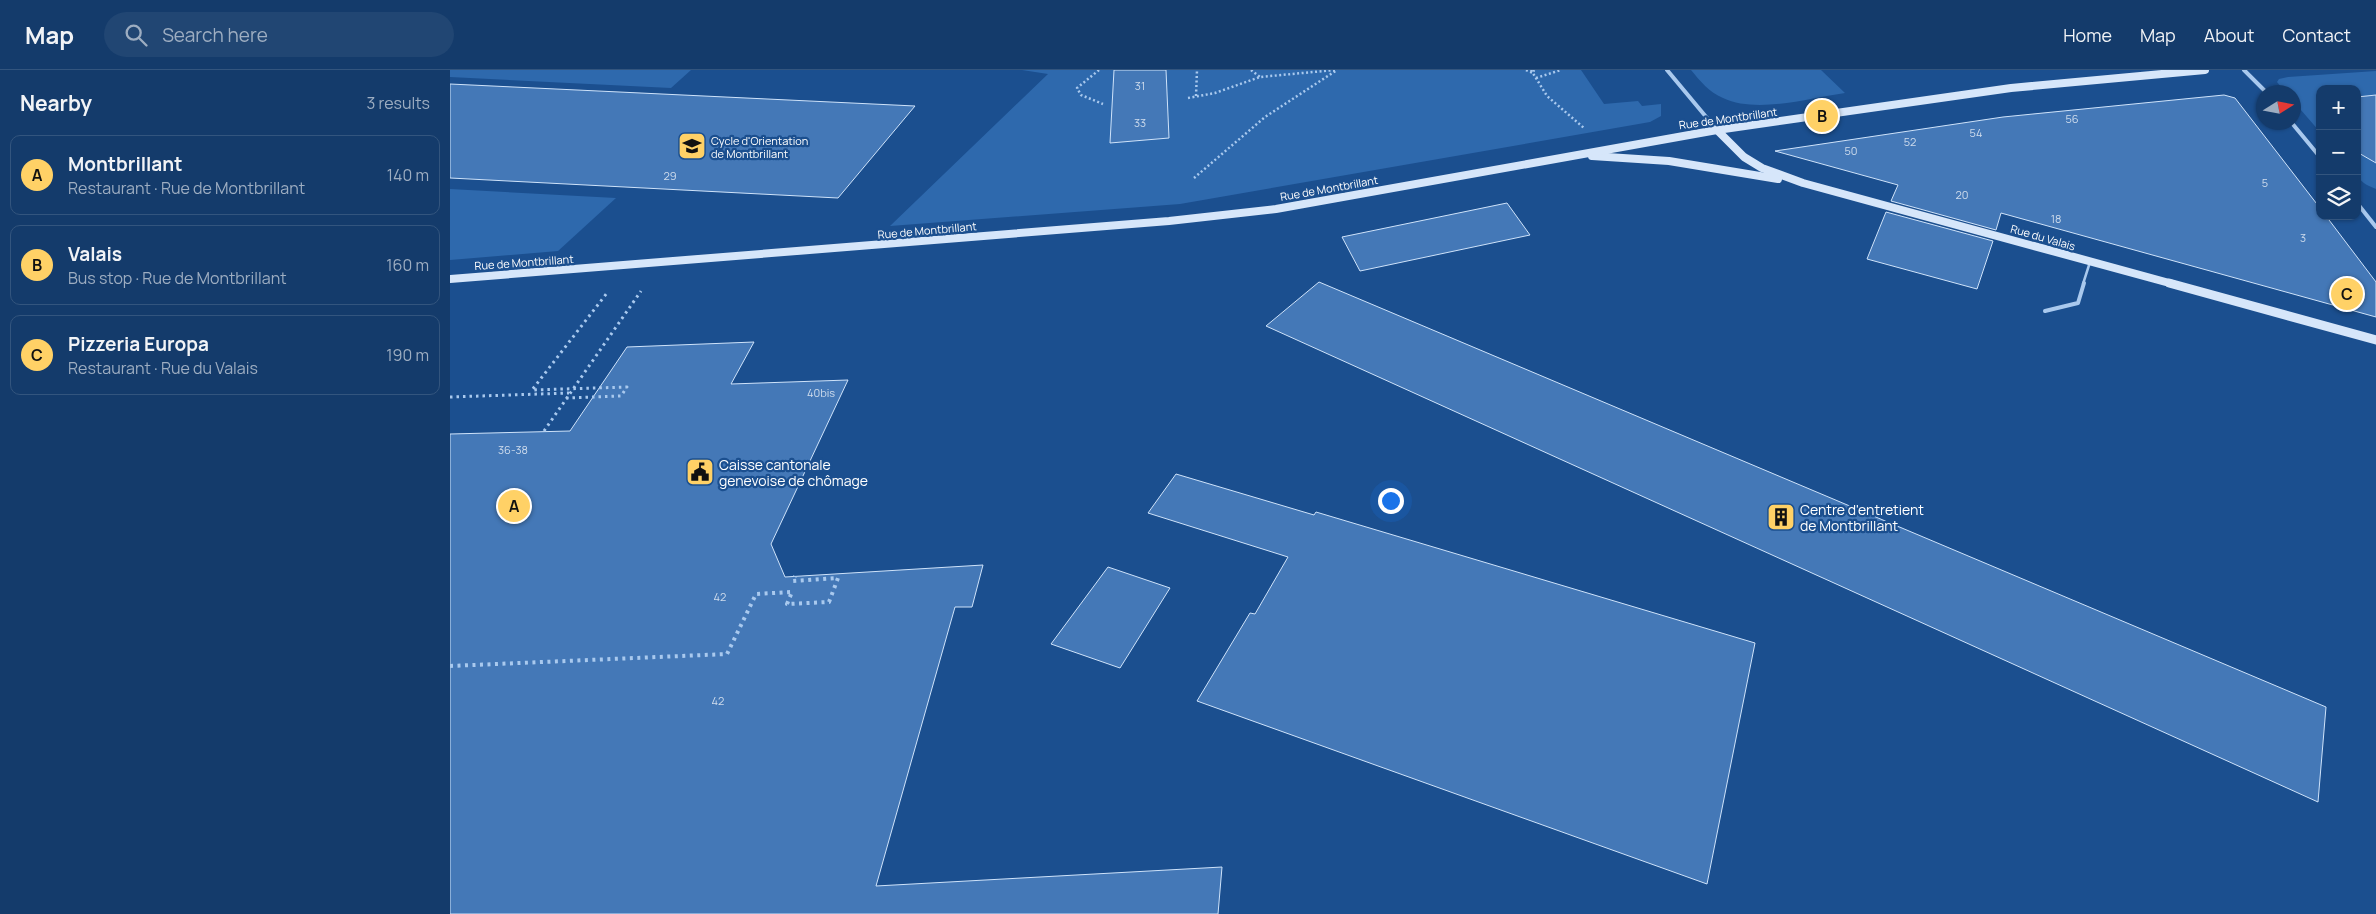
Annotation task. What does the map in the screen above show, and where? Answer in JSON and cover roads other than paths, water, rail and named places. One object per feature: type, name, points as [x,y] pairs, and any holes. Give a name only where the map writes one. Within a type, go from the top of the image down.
[{"type":"main road","name":"Rue de Montbrillant","points":[[450,279],[1204,217],[1276,209],[1717,130],[2011,88],[2206,70]]},
{"type":"main road","name":"Rue du Valais","points":[[1717,130],[1744,157],[1762,168],[1804,183],[2376,340]]},
{"type":"main road","points":[[1576,155],[1669,161],[1804,183]]},
{"type":"street","points":[[1667,70],[1717,130]]},
{"type":"street","points":[[2244,70],[2259,85]]},
{"type":"street","points":[[2298,130],[2316,152]]},
{"type":"street","points":[[2361,208],[2376,227]]},
{"type":"lane","points":[[2045,311],[2078,303],[2090,262]]},
{"type":"place","name":"Valais","points":[[1822,116]]},
{"type":"place","name":"Cycle d'Orientation de Montbrillant","points":[[692,146]]},
{"type":"place","name":"Pizzeria Europa","points":[[2347,294]]},
{"type":"place","name":"Caisse cantonale genevoise de chômage","points":[[700,472]]},
{"type":"place","name":"Montbrillant","points":[[514,506]]},
{"type":"place","name":"Centre d'entretient de Montbrillant","points":[[1781,517]]}]
